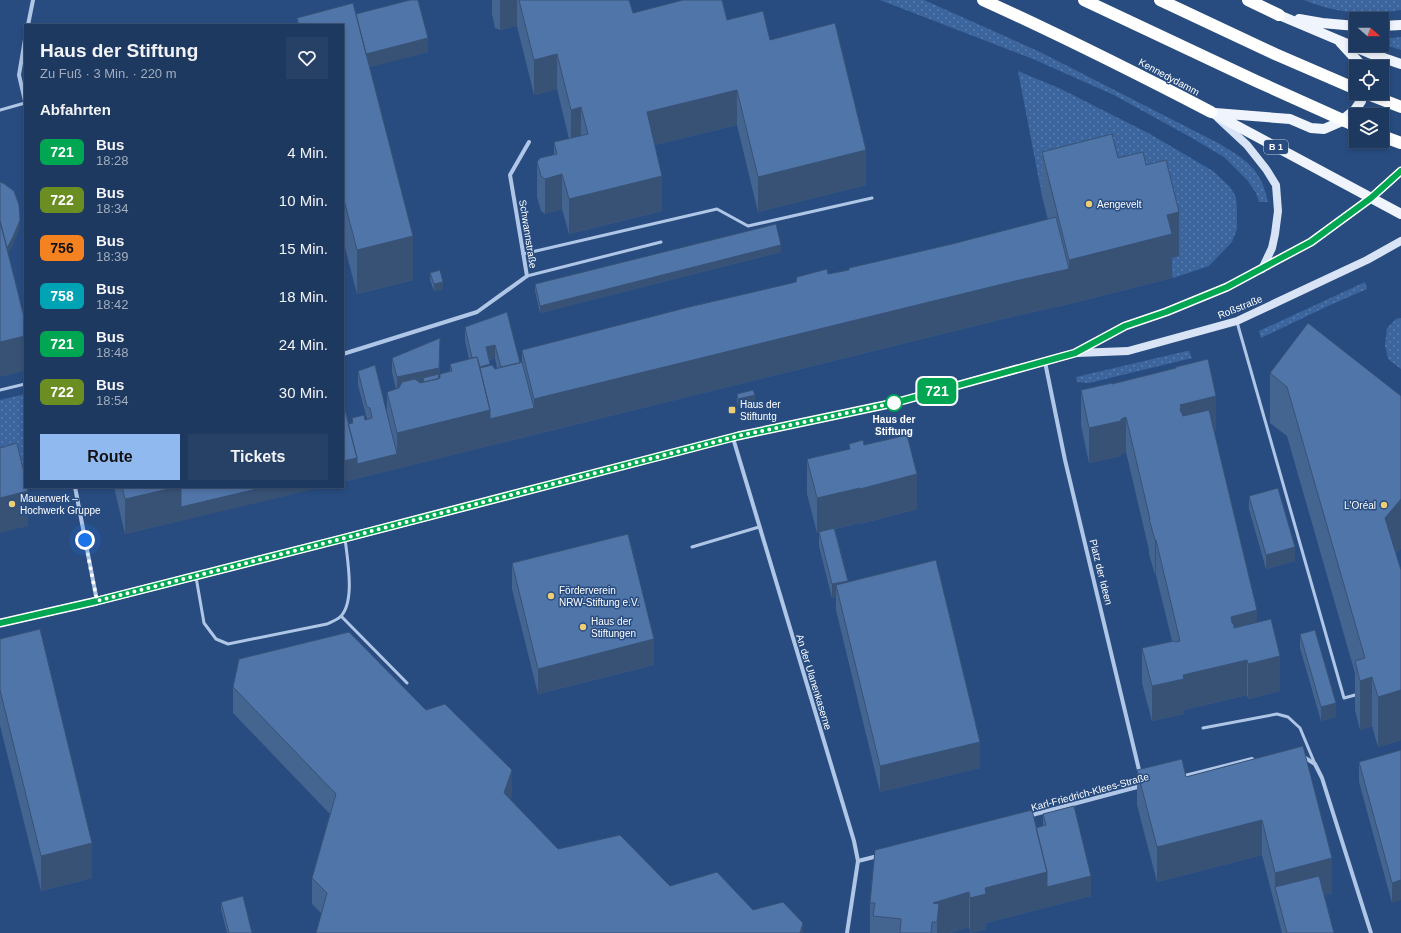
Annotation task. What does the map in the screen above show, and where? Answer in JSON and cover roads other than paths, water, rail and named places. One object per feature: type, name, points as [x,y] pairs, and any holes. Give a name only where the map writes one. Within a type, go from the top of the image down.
[{"type":"highway","name":"Kennedydamm","points":[[983,0],[1035,23],[1211,112]]},
{"type":"highway","points":[[1084,0],[1249,78],[1349,123]]},
{"type":"highway","points":[[1160,0],[1275,54],[1349,86]]},
{"type":"highway","points":[[1248,0],[1280,15]]},
{"type":"highway","points":[[1382,100],[1401,107]]},
{"type":"highway","points":[[1389,139],[1401,143]]},
{"type":"main road","points":[[1280,15],[1322,23],[1349,25]]},
{"type":"main road","points":[[1280,15],[1369,53],[1401,64]]},
{"type":"main road","points":[[1389,26],[1401,25]]},
{"type":"main road","points":[[1337,39],[1356,60]]},
{"type":"main road","points":[[1211,112],[1290,119],[1311,128],[1324,129],[1340,122],[1355,110],[1362,100]]},
{"type":"main road","name":"Kennedydamm","points":[[1211,112],[1371,198]]},
{"type":"main road","name":"B 1","points":[[1371,198],[1401,214]]},
{"type":"street","points":[[28,24],[33,0]]},
{"type":"street","points":[[24,45],[19,76],[24,98]]},
{"type":"street","points":[[1211,112],[1247,145],[1266,169],[1276,185],[1278,211],[1275,234],[1272,248],[1262,269]]},
{"type":"street","name":"Schwannstraße","points":[[344,354],[477,312],[527,276],[510,175],[529,142]]},
{"type":"street","name":"Roßstraße","points":[[0,623],[97,601],[196,576],[732,438],[894,403],[1075,353],[1125,326],[1209,295],[1262,269],[1311,242],[1371,198],[1401,171]]},
{"type":"street","name":"Roßstraße","points":[[1075,353],[1128,352],[1237,321],[1367,260],[1401,241]]},
{"type":"street","name":"Platz der Ideen","points":[[1045,362],[1065,460],[1143,786]]},
{"type":"street","name":"An der Ulanenkaserne","points":[[732,438],[854,841],[858,861],[847,933]]},
{"type":"street","points":[[75,488],[97,601]]},
{"type":"street","points":[[1294,754],[1301,756],[1315,764],[1324,784],[1371,933]]},
{"type":"street","points":[[1172,779],[1254,759]]},
{"type":"street","name":"Karl-Friedrich-Klees-Straße","points":[[1025,817],[1143,786]]},
{"type":"street","points":[[858,861],[880,855]]},
{"type":"lane","points":[[0,110],[24,102]]},
{"type":"lane","points":[[523,254],[717,208],[748,226],[872,198]]},
{"type":"lane","points":[[527,276],[661,242]]},
{"type":"lane","points":[[1237,321],[1344,698],[1365,692]]},
{"type":"lane","points":[[0,390],[24,384]]},
{"type":"lane","points":[[692,546],[759,527]]},
{"type":"lane","points":[[196,576],[204,623],[216,639],[228,644],[327,624],[341,616],[348,602],[350,584],[345,538]]},
{"type":"lane","points":[[341,616],[407,683]]},
{"type":"lane","points":[[1203,728],[1277,714],[1288,717],[1300,728],[1315,764]]},
{"type":"place","name":"Aengevelt","points":[[1089,204]]},
{"type":"place","name":"Haus der Stiftung","points":[[894,403]]},
{"type":"place","name":"Haus der Stiftuntg","points":[[732,410]]},
{"type":"place","name":"Mauerwerk – Hochwerk Gruppe","points":[[12,504]]},
{"type":"place","name":"L'Oréal","points":[[1384,505]]},
{"type":"place","name":"Förderverein NRW-Stiftung e.V.","points":[[551,596]]},
{"type":"place","name":"Haus der Stiftungen","points":[[583,627]]}]
